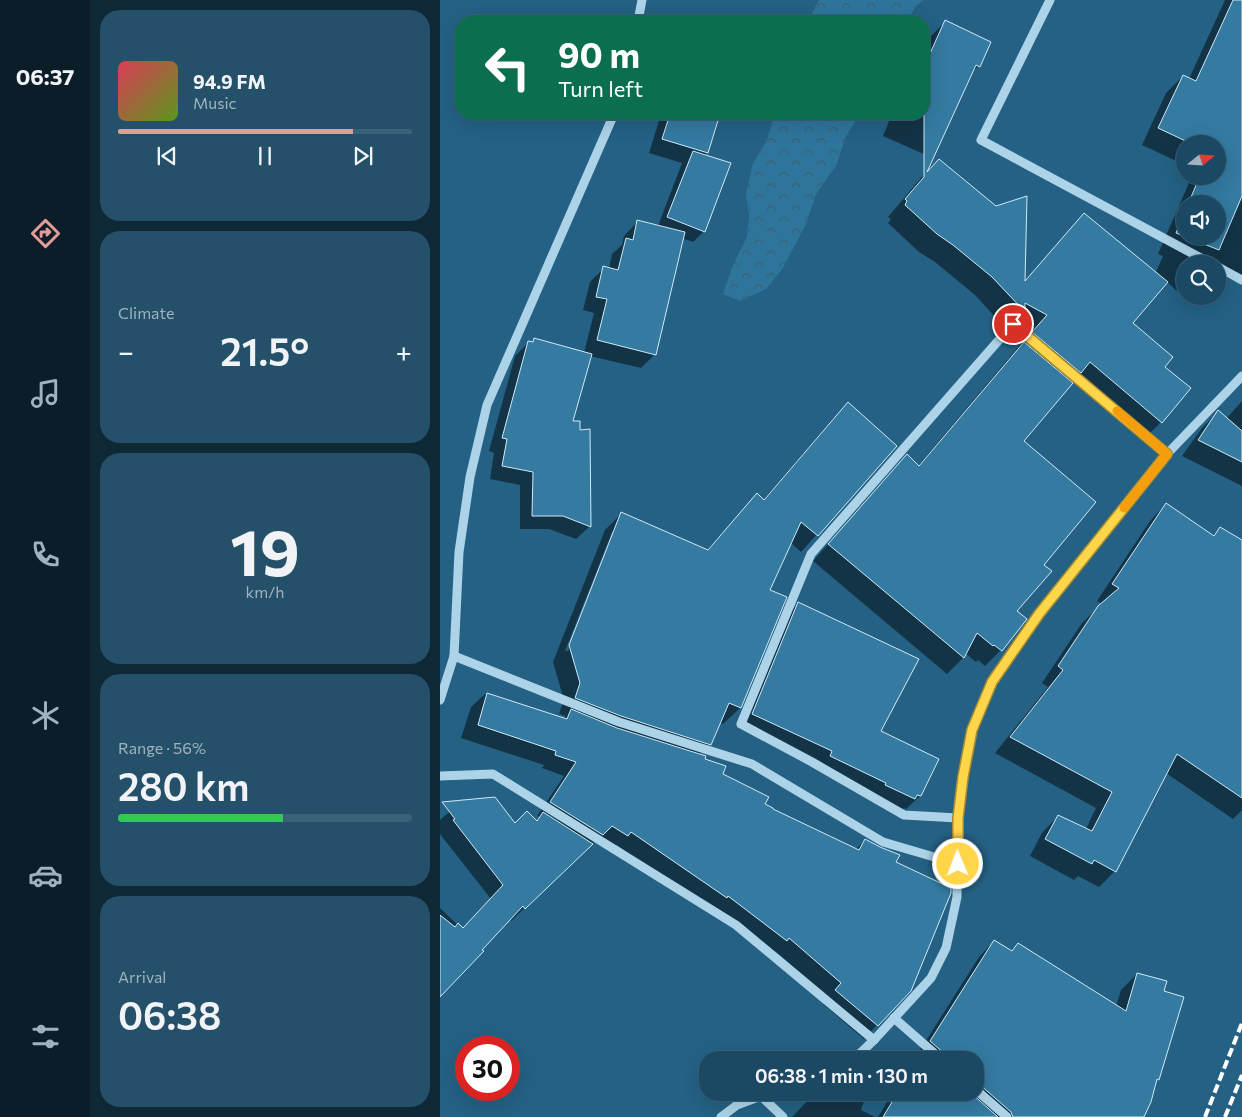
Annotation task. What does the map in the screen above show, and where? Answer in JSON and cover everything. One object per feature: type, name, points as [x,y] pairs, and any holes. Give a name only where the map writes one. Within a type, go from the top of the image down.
[{"type":"street","points":[[639,15],[642,0]]},
{"type":"street","points":[[1050,0],[981,140],[1195,255]]},
{"type":"street","points":[[440,700],[454,656],[459,552],[470,477],[487,405],[611,120]]},
{"type":"street","points":[[1226,271],[1242,280]]},
{"type":"street","points":[[958,818],[904,815],[741,724],[811,554],[1013,324],[1167,454]]},
{"type":"street","points":[[862,1051],[931,978],[946,948],[957,896],[958,818],[963,777],[972,730],[992,682],[1039,614],[1167,454],[1242,376]]},
{"type":"street","points":[[454,656],[619,722],[752,764],[883,842],[958,864]]},
{"type":"street","points":[[440,776],[493,774],[736,926],[874,1040]]},
{"type":"street","points":[[894,1018],[932,1051]]},
{"type":"street","points":[[984,1097],[1007,1117]]},
{"type":"street","points":[[720,1117],[737,1106],[750,1101]]},
{"type":"street","points":[[767,1101],[783,1117]]},
{"type":"green space","points":[[819,0],[923,0],[915,7],[911,15],[811,15]]},
{"type":"green space","points":[[773,120],[856,120],[846,136],[836,166],[816,194],[806,224],[783,268],[766,289],[740,301],[723,294],[733,265],[747,237],[749,216],[746,194],[753,163],[767,140]]},
{"type":"building","points":[[1233,0],[1242,0],[1242,196],[1226,234],[1226,195],[1192,195],[1196,185],[1226,185],[1226,135],[1176,136],[1158,128],[1183,75],[1196,81]]},
{"type":"building","points":[[945,20],[991,42],[980,67],[976,65],[927,172],[939,159],[996,206],[1027,196],[1025,281],[1084,213],[1168,282],[1133,323],[1173,357],[1165,367],[1191,388],[1162,423],[1090,362],[1081,373],[1032,332],[1047,315],[1025,303],[1025,312],[992,277],[937,234],[905,205],[907,201],[905,199],[924,177],[924,120],[930,120],[930,54]]},
{"type":"building","points":[[668,120],[718,120],[708,153],[662,139]]},
{"type":"building","points":[[693,151],[731,163],[705,232],[667,217]]},
{"type":"building","points":[[637,220],[685,232],[656,355],[597,340],[607,299],[596,297],[603,266],[618,270],[626,238],[633,240]]},
{"type":"building","points":[[1206,245],[1221,245],[1219,250]]},
{"type":"building","points":[[534,338],[592,354],[573,421],[580,421],[580,430],[590,429],[591,527],[563,516],[532,516],[533,472],[502,466],[507,439],[502,438],[528,341],[533,342]]},
{"type":"building","points":[[1024,342],[1073,383],[1024,441],[1096,502],[1044,565],[1052,571],[1017,611],[1027,619],[1002,651],[977,633],[964,658],[828,544],[907,454],[919,466]]},
{"type":"building","points":[[848,402],[897,446],[818,536],[801,522],[770,590],[787,597],[741,708],[729,703],[711,745],[621,716],[575,698],[580,683],[569,645],[621,512],[708,550],[757,493],[764,500]]},
{"type":"building","points":[[1218,410],[1242,431],[1242,462],[1198,440]]},
{"type":"building","points":[[1166,503],[1214,536],[1220,527],[1242,540],[1242,798],[1177,754],[1116,872],[1094,860],[1092,864],[1045,839],[1058,815],[1092,831],[1112,792],[1010,737],[1063,670],[1058,666],[1098,606],[1119,588],[1112,584]]},
{"type":"building","points":[[798,602],[919,659],[881,731],[939,759],[921,796],[917,795],[915,799],[885,785],[886,783],[830,756],[832,751],[752,714]]},
{"type":"building","points":[[487,693],[567,719],[571,709],[617,728],[706,756],[705,759],[726,766],[723,774],[769,797],[765,804],[773,809],[859,850],[865,839],[900,855],[896,862],[951,888],[951,893],[911,991],[878,1026],[835,990],[841,983],[789,938],[787,941],[728,896],[727,898],[631,832],[628,836],[612,826],[603,835],[550,802],[576,762],[555,755],[556,751],[478,725]]},
{"type":"building","points":[[495,797],[515,823],[527,811],[537,821],[543,812],[593,844],[525,909],[523,906],[482,950],[484,951],[440,997],[440,915],[455,927],[458,923],[463,928],[503,885],[453,820],[455,819],[442,802]]},
{"type":"building","points":[[994,940],[1012,951],[1018,943],[1126,1011],[1137,973],[1167,981],[1164,991],[1184,997],[1159,1080],[1157,1079],[1151,1102],[1144,1117],[1013,1117],[1011,1112],[984,1088],[984,1051],[941,1051],[930,1041]]},
{"type":"building","points":[[893,1101],[980,1101],[998,1117],[883,1117]]},
{"type":"railway","points":[[1205,1117],[1242,1023]]},
{"type":"railway","points":[[1225,1117],[1242,1075]]},
{"type":"slow traffic","points":[[1117,411],[1167,454],[1124,508]]},
{"type":"route","points":[[958,864],[958,818],[963,777],[972,730],[992,682],[1039,614],[1167,454],[1013,324]]}]
